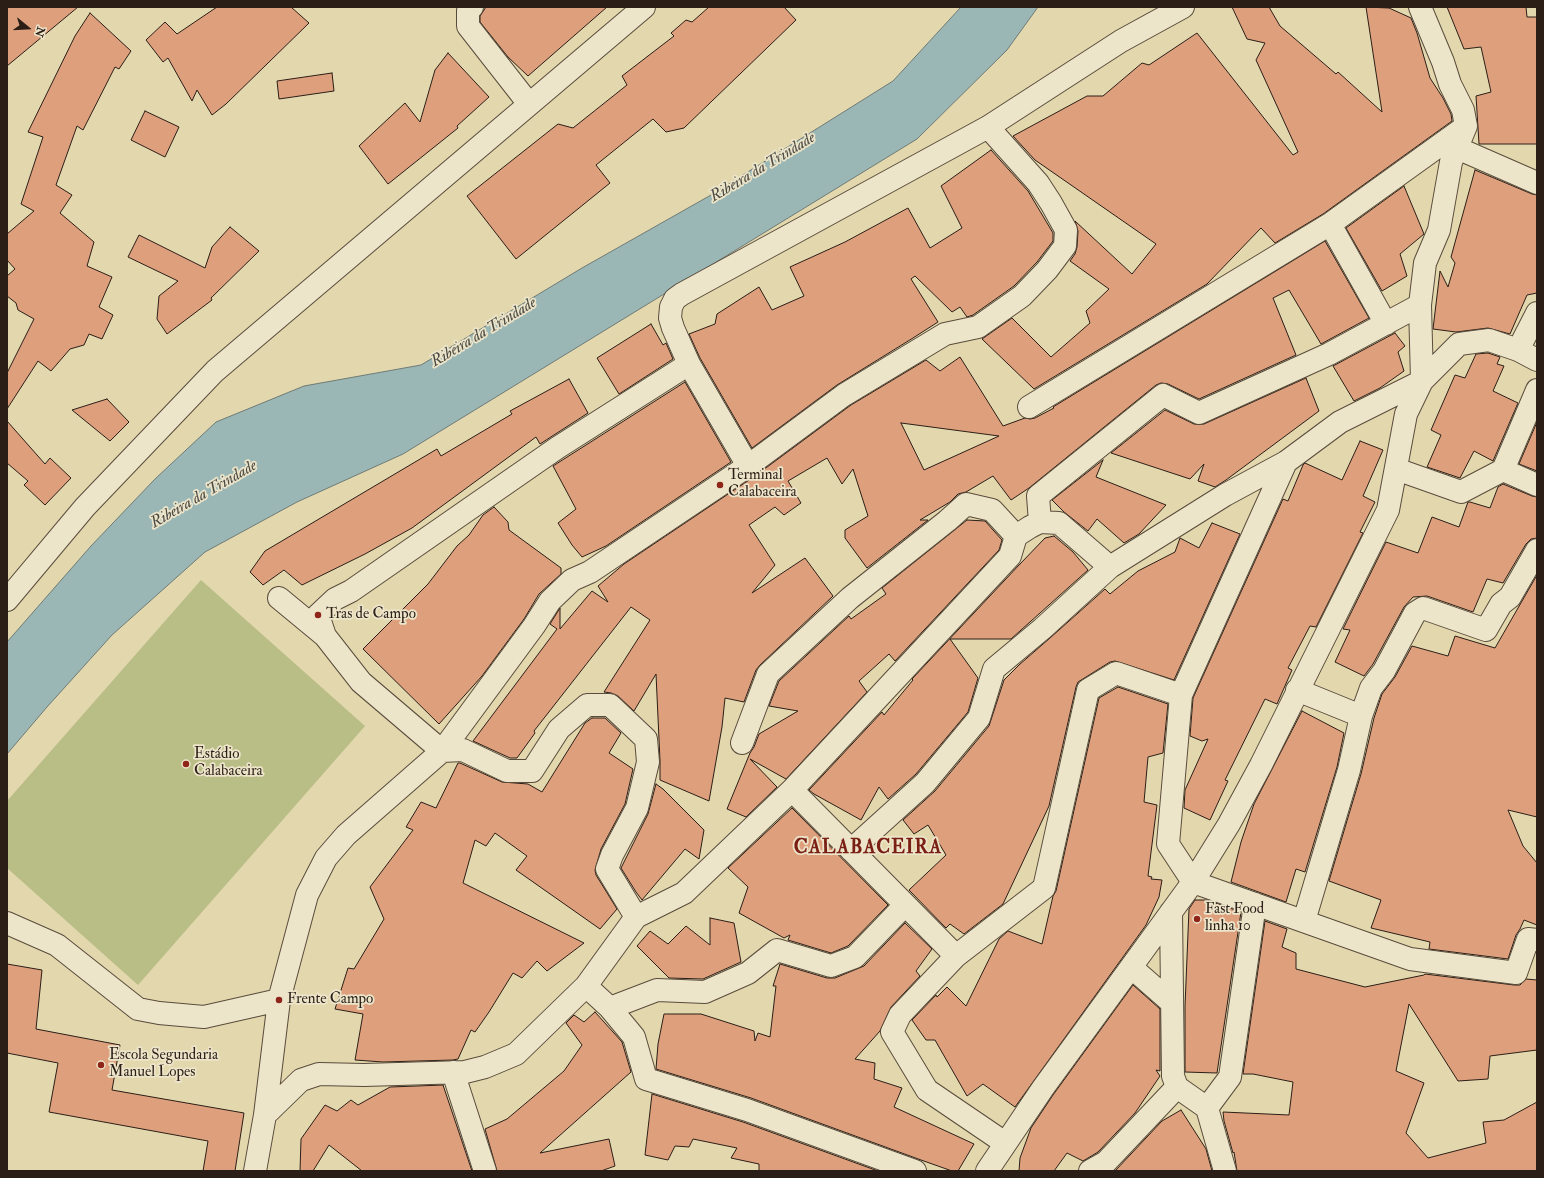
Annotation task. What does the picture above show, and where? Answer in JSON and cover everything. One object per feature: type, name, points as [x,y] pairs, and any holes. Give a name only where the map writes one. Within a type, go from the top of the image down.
[{"type":"street","points":[[472,7],[468,11],[468,26],[529,104]]},
{"type":"street","points":[[7,600],[85,507],[215,371],[644,7]]},
{"type":"street","points":[[748,466],[689,364],[673,328],[670,318],[671,307],[675,299],[988,127],[1121,41],[1183,7]]},
{"type":"street","points":[[987,1171],[1005,1143],[1193,882],[1229,824],[1388,510],[1406,414],[1422,381],[1420,305],[1425,263],[1439,230],[1451,162],[1466,126],[1463,110],[1450,84],[1443,62],[1420,7]]},
{"type":"street","points":[[1029,407],[1330,224],[1466,126]]},
{"type":"street","points":[[255,1171],[265,1115],[279,1000],[307,896],[326,858],[346,835],[442,751],[534,626],[550,601],[572,580],[590,572],[748,466],[844,395],[945,334],[978,327],[1022,296],[1047,270],[1065,246],[1066,230],[1051,203],[1038,183],[988,127]]},
{"type":"street","points":[[1457,148],[1537,183]]},
{"type":"street","points":[[1330,224],[1386,324]]},
{"type":"street","points":[[1040,522],[1038,496],[1163,394],[1199,413],[1329,354],[1420,305]]},
{"type":"street","points":[[1518,350],[1537,313]]},
{"type":"street","points":[[851,850],[925,783],[979,718],[994,669],[1110,567],[1226,495],[1286,462],[1340,422],[1422,381],[1459,344],[1489,340],[1518,350],[1537,360]]},
{"type":"street","points":[[325,636],[318,615],[335,599],[351,591],[557,448],[689,364]]},
{"type":"street","points":[[1396,470],[1461,492],[1503,470],[1537,390]]},
{"type":"street","points":[[1286,462],[1181,695],[1168,844],[1193,882],[1410,959],[1516,973],[1528,939],[1537,940]]},
{"type":"street","points":[[1503,470],[1537,485]]},
{"type":"street","points":[[742,743],[768,674],[850,598],[947,521],[966,504],[992,510],[1016,536]]},
{"type":"street","points":[[265,1115],[301,1080],[319,1074],[364,1075],[465,1072],[485,1067],[516,1054],[586,986],[636,917],[684,893],[792,790],[1010,556],[1016,536],[1040,522],[1059,523],[1110,567]]},
{"type":"street","points":[[1304,921],[1349,770],[1362,716],[1371,688],[1384,671],[1415,613],[1423,608],[1486,630],[1501,604],[1510,597],[1537,550]]},
{"type":"street","points":[[279,598],[325,636],[361,682],[442,751],[463,750],[506,771],[532,771],[559,729],[587,705],[610,705],[646,739],[648,762],[637,808],[612,855],[607,869],[636,917]]},
{"type":"street","points":[[1005,1143],[927,1090],[892,1032],[900,1015],[956,956],[1044,888],[1088,690],[1116,673],[1181,695]]},
{"type":"street","points":[[1297,690],[1362,716]]},
{"type":"street","points":[[792,790],[956,956]]},
{"type":"street","points":[[1206,1108],[1230,1077],[1255,904]]},
{"type":"street","points":[[610,1008],[657,990],[705,992],[748,973],[777,950],[831,966],[854,957],[905,905]]},
{"type":"street","points":[[1171,912],[1173,1076],[1177,1087],[1206,1108],[1225,1171]]},
{"type":"street","points":[[7,923],[57,945],[138,1009],[159,1013],[204,1017],[279,1000]]},
{"type":"street","points":[[1131,967],[1172,1003]]},
{"type":"street","points":[[586,986],[610,1008],[634,1037],[646,1080],[747,1110],[915,1171]]},
{"type":"street","points":[[453,1072],[485,1171]]},
{"type":"street","points":[[1090,1171],[1106,1162],[1177,1087]]},
{"type":"green space","name":"Estádio Calabaceira","points":[[201,580],[365,726],[138,985],[7,868],[7,801]]},
{"type":"water","name":"Ribeira da Trindade","points":[[961,7],[1038,7],[1007,50],[917,139],[403,454],[297,502],[205,552],[112,635],[7,754],[7,642],[91,546],[155,479],[216,422],[304,386],[421,365],[582,268],[711,195],[893,81]]},
{"type":"building","points":[[7,7],[78,7],[7,66]]},
{"type":"building","points":[[217,7],[291,7],[309,23],[226,104],[212,115],[197,90],[192,101],[168,58],[163,62],[146,40],[165,22],[177,34]]},
{"type":"building","points":[[486,7],[607,7],[528,76],[508,57],[480,22],[480,16]]},
{"type":"building","points":[[709,7],[784,7],[796,20],[684,128],[666,132],[653,119],[596,165],[610,183],[516,259],[467,196],[558,124],[573,128],[627,85],[622,76],[674,36],[671,33],[686,20],[692,22]]},
{"type":"building","points":[[1232,7],[1269,7],[1280,26],[1336,74],[1338,72],[1382,112],[1366,7],[1389,8],[1411,18],[1430,78],[1443,98],[1451,114],[1452,121],[1323,214],[1275,243],[1261,228],[1207,284],[1034,389],[982,339],[1012,318],[1051,357],[1090,323],[1086,311],[1109,289],[1070,261],[1075,254],[1077,247],[1078,231],[1075,221],[1132,274],[1156,244],[1035,160],[1013,136],[1087,96],[1103,96],[1142,63],[1149,65],[1197,33],[1293,155],[1298,152],[1256,60],[1265,43],[1247,39]]},
{"type":"building","points":[[1447,7],[1526,7],[1527,17],[1537,17],[1537,144],[1479,144],[1476,96],[1491,92],[1481,47],[1464,49]]},
{"type":"building","points":[[90,13],[131,51],[119,69],[115,67],[83,130],[77,126],[56,185],[72,195],[60,213],[94,242],[87,266],[112,277],[99,307],[113,315],[102,339],[89,334],[84,345],[70,349],[51,371],[38,361],[7,409],[7,373],[34,319],[18,310],[16,303],[7,296],[7,276],[15,269],[7,260],[7,234],[34,211],[21,204],[43,137],[28,132],[75,36]]},
{"type":"building","points":[[448,53],[489,97],[457,126],[458,128],[388,184],[359,146],[405,103],[420,122],[435,70]]},
{"type":"building","points":[[332,73],[334,91],[279,99],[277,81]]},
{"type":"building","points":[[145,111],[179,127],[165,157],[131,140]]},
{"type":"building","points":[[991,150],[1028,191],[1053,233],[1053,241],[1037,262],[1014,286],[973,315],[967,317],[960,307],[952,312],[915,276],[911,279],[938,322],[837,385],[752,448],[700,358],[689,334],[715,324],[717,314],[759,287],[772,310],[804,296],[790,267],[845,242],[908,208],[930,248],[962,228],[941,186]]},
{"type":"building","points":[[1475,170],[1537,195],[1537,293],[1527,295],[1510,334],[1488,328],[1456,332],[1433,329],[1440,271],[1448,287],[1455,263],[1451,257]]},
{"type":"building","points":[[1404,186],[1424,234],[1400,254],[1407,276],[1382,291],[1346,228]]},
{"type":"building","points":[[230,227],[259,251],[211,298],[212,300],[167,334],[157,319],[159,296],[178,281],[128,257],[139,235],[205,268],[212,247]]},
{"type":"building","points":[[1325,241],[1369,318],[1321,344],[1289,290],[1273,298],[1296,355],[1199,399],[1168,384],[1161,383],[1156,385],[1029,488],[1011,500],[993,476],[966,492],[958,494],[950,502],[920,520],[928,520],[867,568],[845,538],[845,530],[868,516],[853,469],[842,484],[827,458],[788,481],[801,503],[784,515],[775,507],[749,525],[775,565],[752,593],[805,558],[833,596],[760,665],[756,670],[744,702],[725,698],[722,727],[709,801],[660,780],[656,674],[634,711],[618,696],[604,692],[650,620],[631,607],[534,731],[535,733],[517,758],[510,758],[473,741],[557,629],[550,624],[560,608],[560,629],[592,591],[608,602],[598,586],[624,564],[755,476],[851,405],[926,360],[940,371],[960,357],[1003,426],[1025,418],[1035,418],[1054,408],[1053,407]],"holes":[[[901,423],[999,436],[924,470]]]},
{"type":"building","points":[[651,324],[663,345],[666,343],[673,359],[619,394],[597,358]]},
{"type":"building","points":[[1395,333],[1405,346],[1398,352],[1404,371],[1380,388],[1354,401],[1333,366]]},
{"type":"building","points":[[1488,353],[1500,357],[1497,364],[1504,366],[1493,391],[1518,403],[1493,461],[1474,451],[1460,478],[1427,467],[1441,435],[1431,430],[1455,375],[1465,378],[1476,354]]},
{"type":"building","points":[[1306,378],[1319,411],[1215,487],[1198,481],[1204,464],[1190,479],[1111,453],[1165,410],[1194,424],[1204,424]]},
{"type":"building","points":[[569,379],[588,413],[540,444],[536,437],[412,528],[365,554],[302,585],[284,570],[263,585],[250,572],[265,551],[437,449],[441,456],[512,414],[510,411]]},
{"type":"building","points":[[685,382],[731,462],[606,546],[582,557],[572,545],[558,523],[576,509],[553,466]]},
{"type":"building","points":[[107,399],[129,422],[110,441],[72,410]]},
{"type":"building","points":[[7,421],[45,464],[50,458],[71,478],[45,505],[24,485],[28,481],[7,463]]},
{"type":"building","points":[[1537,422],[1537,471],[1519,464]]},
{"type":"building","points":[[1360,441],[1383,450],[1363,496],[1375,502],[1360,532],[1363,533],[1316,627],[1310,626],[1288,668],[1292,670],[1277,704],[1265,699],[1225,780],[1228,781],[1210,820],[1184,808],[1185,790],[1208,739],[1202,741],[1190,736],[1193,698],[1283,499],[1288,501],[1303,465],[1305,463],[1342,480]]},
{"type":"building","points":[[1103,460],[1096,477],[1166,505],[1139,534],[1124,543],[1097,519],[1088,531],[1064,512],[1052,500]]},
{"type":"building","points":[[1503,484],[1537,497],[1537,538],[1531,539],[1526,544],[1503,583],[1487,579],[1473,612],[1427,596],[1413,597],[1404,607],[1373,664],[1364,676],[1335,662],[1350,630],[1343,629],[1386,542],[1418,553],[1432,517],[1459,527],[1468,502],[1490,508],[1498,487]]},
{"type":"building","points":[[494,507],[508,522],[509,530],[561,568],[561,574],[539,594],[524,619],[482,676],[439,724],[363,649],[428,584],[457,546],[469,535],[483,515]]},
{"type":"building","points":[[967,520],[985,521],[1002,540],[999,550],[895,661],[889,654],[859,681],[867,692],[786,779],[750,759],[777,787],[746,817],[727,809],[759,734],[798,711],[769,706],[779,681],[849,616],[851,619],[886,594],[882,588]]},
{"type":"building","points":[[1212,523],[1240,534],[1174,680],[1115,661],[1110,662],[1078,682],[1049,806],[1003,904],[964,934],[950,924],[946,928],[909,890],[946,855],[928,825],[914,834],[903,820],[935,791],[989,726],[1004,680],[1019,665],[1105,589],[1110,594],[1138,571],[1175,552],[1180,538],[1199,548]]},
{"type":"building","points":[[1054,536],[1073,552],[1088,570],[1011,639],[950,639],[978,678],[968,712],[916,774],[888,799],[879,787],[861,820],[809,790],[882,712],[884,715],[913,680],[912,679],[1045,538]]},
{"type":"building","points":[[1537,575],[1537,817],[1508,810],[1523,846],[1537,863],[1537,925],[1524,920],[1516,935],[1508,959],[1429,949],[1430,942],[1371,928],[1381,900],[1329,881],[1361,774],[1374,718],[1382,694],[1395,677],[1412,646],[1448,656],[1455,636],[1495,648]]},
{"type":"building","points":[[1118,687],[1168,704],[1163,753],[1148,757],[1144,802],[1157,805],[1148,876],[1152,877],[1151,879],[1162,880],[1159,897],[1146,925],[1015,1107],[983,1084],[967,1096],[935,1040],[926,1040],[912,1020],[936,995],[937,997],[947,987],[966,1006],[999,939],[1008,931],[1042,944],[1053,896],[1056,891],[1099,698]]},
{"type":"building","points":[[1302,711],[1344,733],[1337,767],[1305,872],[1296,869],[1286,902],[1231,882],[1241,842],[1254,804]]},
{"type":"building","points":[[592,718],[605,718],[621,733],[609,753],[633,769],[625,804],[601,849],[595,870],[596,875],[617,909],[600,929],[516,870],[527,856],[495,833],[486,846],[475,840],[463,883],[584,943],[547,971],[537,961],[522,978],[513,973],[475,1032],[471,1030],[458,1059],[383,1062],[355,1060],[363,1014],[335,1009],[348,968],[354,969],[384,919],[370,887],[413,830],[406,827],[421,802],[436,808],[458,763],[502,782],[528,784],[542,792],[585,723]]},
{"type":"building","points":[[656,784],[663,789],[704,830],[699,859],[685,849],[642,900],[621,868],[648,814]]},
{"type":"building","points":[[792,808],[888,905],[848,946],[831,953],[788,940],[790,935],[784,938],[739,913],[748,887],[728,868]]},
{"type":"building","points":[[1195,900],[1207,900],[1241,912],[1217,1073],[1185,1072],[1185,1006],[1189,909]]},
{"type":"building","points":[[710,918],[734,923],[741,962],[703,979],[669,978],[637,946],[650,931],[668,944],[686,926],[710,945]]},
{"type":"building","points":[[1265,921],[1287,929],[1282,947],[1296,953],[1296,969],[1365,987],[1425,974],[1514,985],[1520,985],[1526,979],[1537,980],[1537,1050],[1490,1056],[1488,1079],[1458,1081],[1409,1004],[1396,1071],[1424,1083],[1406,1133],[1428,1158],[1486,1143],[1483,1122],[1504,1120],[1537,1102],[1537,1171],[1237,1171],[1234,1152],[1233,1153],[1224,1121],[1223,1112],[1289,1115],[1293,1082],[1253,1074],[1243,1074]]},
{"type":"building","points":[[905,923],[932,949],[916,971],[920,976],[891,1007],[880,1031],[855,1059],[875,1063],[874,1079],[902,1088],[894,1107],[974,1144],[958,1171],[952,1171],[751,1098],[656,1069],[658,1044],[664,1014],[701,1014],[754,1031],[755,1041],[758,1033],[770,1037],[776,986],[773,986],[780,964],[827,978],[835,978],[864,966]]},
{"type":"building","points":[[7,964],[42,970],[36,1029],[120,1045],[112,1090],[244,1113],[235,1171],[203,1171],[208,1141],[49,1112],[58,1063],[7,1053]]},
{"type":"building","points":[[1133,985],[1160,1009],[1160,1071],[1156,1070],[1160,1076],[1135,1113],[1098,1152],[1083,1161],[1067,1153],[1054,1171],[1019,1171],[1020,1158],[1031,1128],[1053,1095]]},
{"type":"building","points":[[595,1012],[622,1042],[631,1072],[540,1153],[609,1139],[615,1166],[601,1171],[497,1171],[485,1129],[507,1119],[564,1071],[582,1045],[566,1023],[574,1015],[584,1022]]},
{"type":"building","points":[[443,1085],[472,1171],[362,1171],[329,1145],[313,1171],[300,1171],[301,1139],[325,1105],[337,1111],[351,1100],[358,1105],[390,1087]]},
{"type":"building","points":[[652,1094],[743,1122],[878,1171],[759,1171],[759,1164],[731,1158],[737,1148],[693,1139],[689,1147],[675,1146],[668,1160],[645,1155]]},
{"type":"building","points":[[1181,1110],[1206,1149],[1212,1171],[1115,1171],[1162,1121]]},
{"type":"place","name":"Terminal Calabaceira","points":[[720,485]]},
{"type":"place","name":"Tras de Campo","points":[[318,615]]},
{"type":"place","name":"Estádio Calabaceira","points":[[186,764]]},
{"type":"place","name":"Fast Food linha 10","points":[[1197,919]]},
{"type":"place","name":"Frente Campo","points":[[279,1000]]},
{"type":"place","name":"Escola Segundaria Manuel Lopes","points":[[101,1065]]},
{"type":"district","name":"CALABACEIRA","points":[[868,849]]}]
